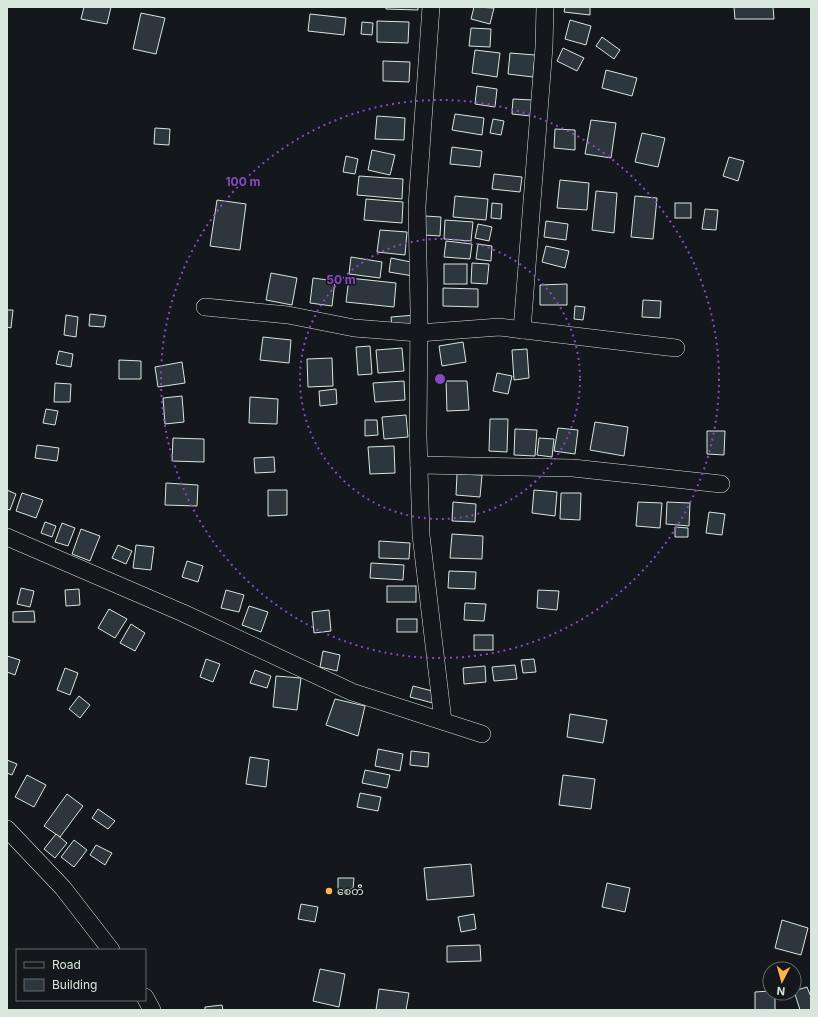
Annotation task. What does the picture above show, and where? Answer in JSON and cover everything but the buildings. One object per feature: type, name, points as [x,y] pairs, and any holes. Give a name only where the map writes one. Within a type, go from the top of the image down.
[{"type":"street","points":[[431,7],[417,206],[419,333],[418,436],[422,535],[443,721]]},
{"type":"street","points":[[522,330],[544,47],[545,7]]},
{"type":"street","points":[[205,307],[288,315],[354,328],[419,333],[500,327],[676,348]]},
{"type":"street","points":[[419,465],[573,468],[721,484]]},
{"type":"street","points":[[7,537],[183,613],[352,692],[482,734]]},
{"type":"street","points":[[7,829],[63,888],[110,949]]},
{"type":"street","points":[[146,999],[152,1010]]},
{"type":"place","name":"စေတီ","points":[[329,891]]}]
